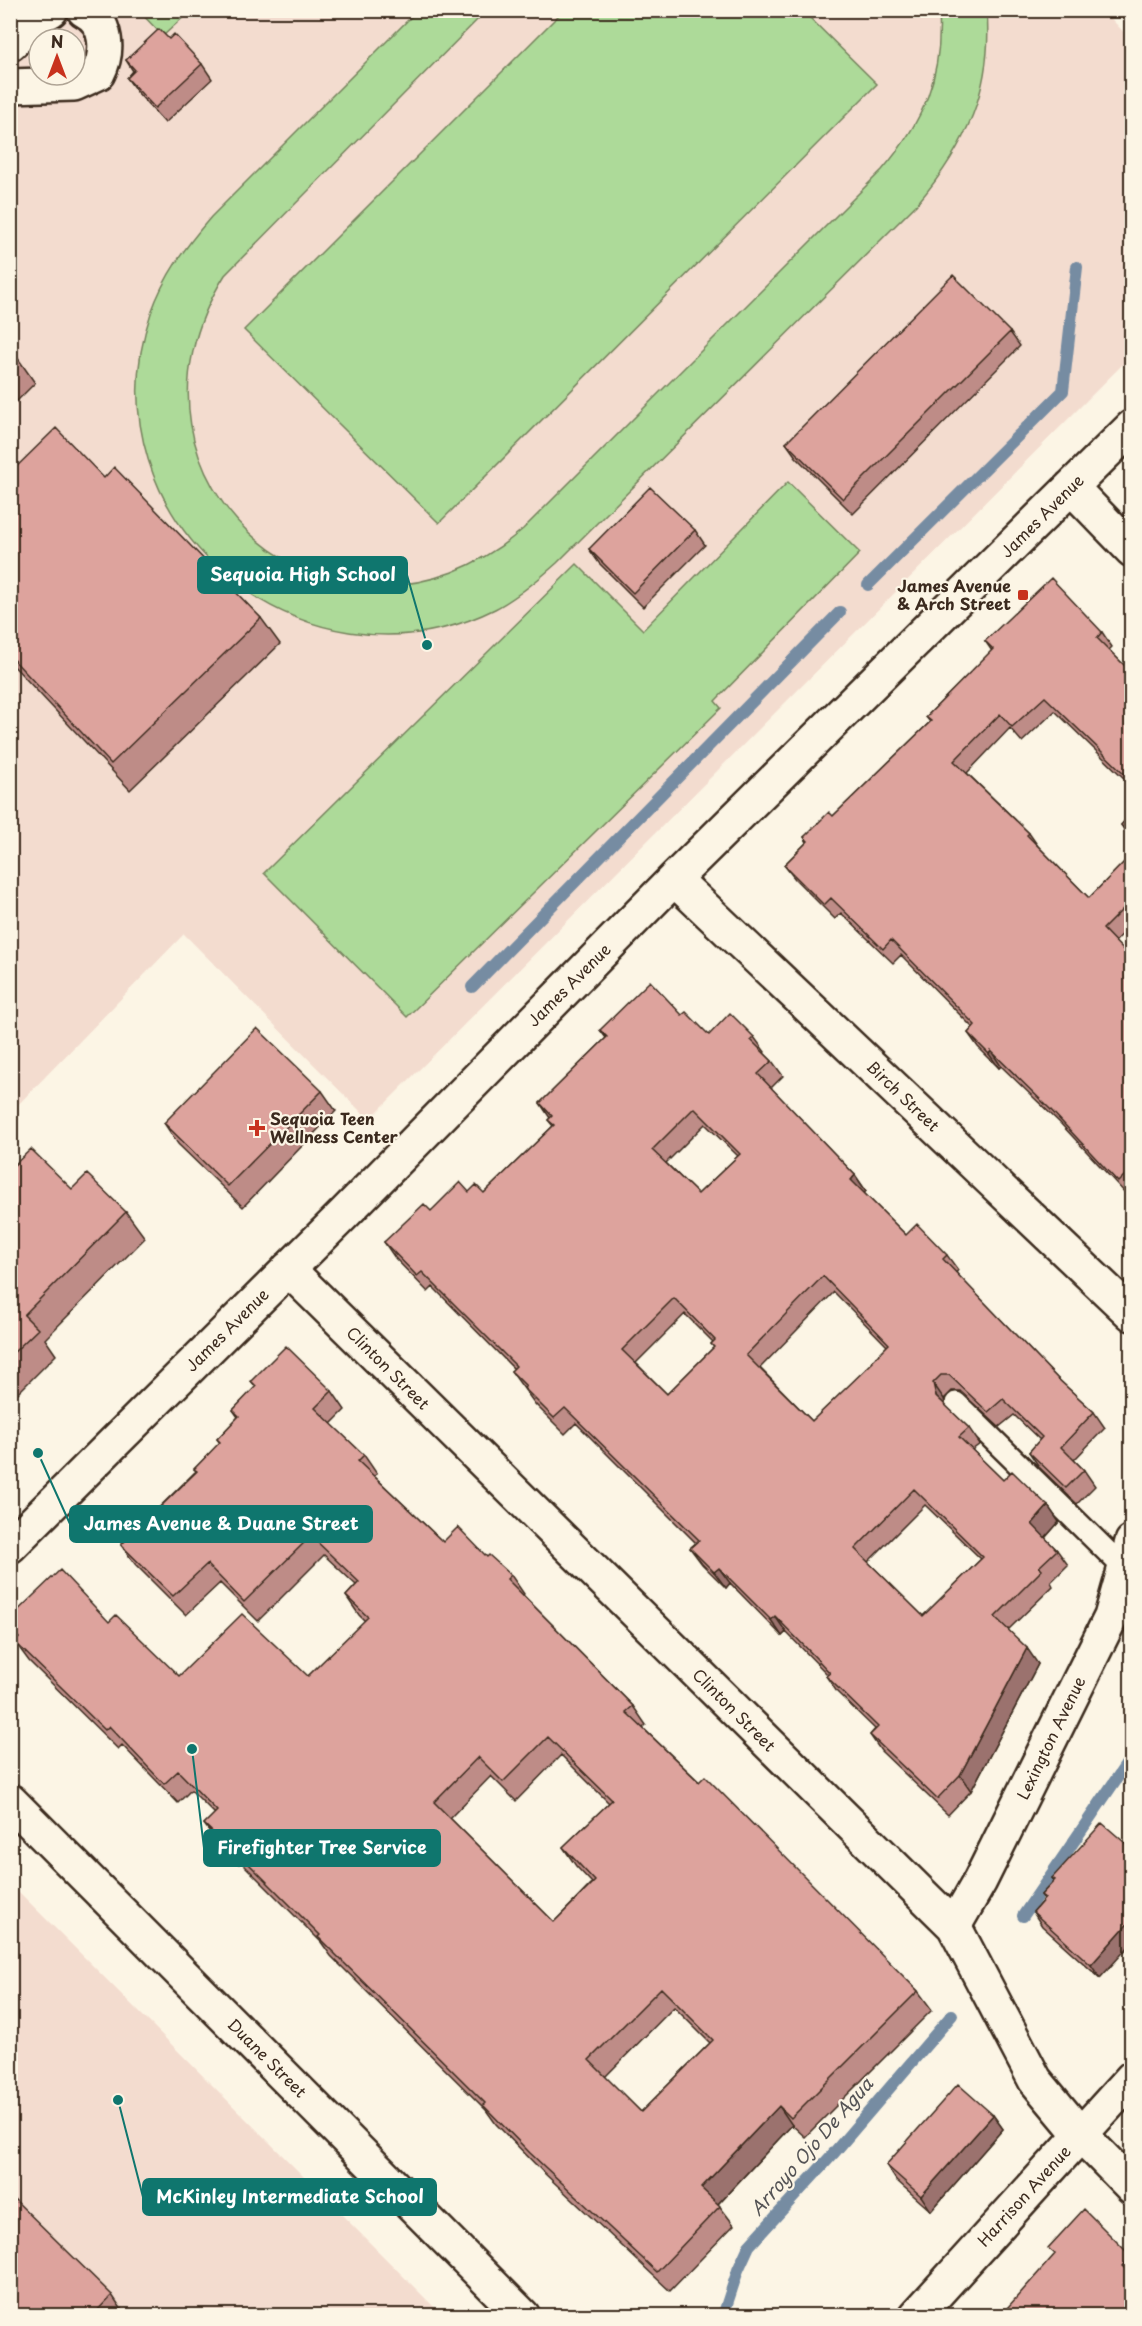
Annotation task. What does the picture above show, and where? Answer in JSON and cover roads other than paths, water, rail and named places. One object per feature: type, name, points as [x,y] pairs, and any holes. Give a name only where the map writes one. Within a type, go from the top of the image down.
[{"type":"street","points":[[10,44],[39,16],[51,10]]},
{"type":"street","points":[[10,86],[74,84],[98,73],[107,48],[98,23],[84,10]]},
{"type":"street","name":"James Avenue","points":[[10,1546],[674,879],[1131,427]]},
{"type":"street","points":[[1071,487],[1131,550]]},
{"type":"street","name":"Birch Street","points":[[674,879],[1131,1314]]},
{"type":"street","name":"Clinton Street","points":[[288,1269],[954,1926],[1035,2080],[1080,2134],[1131,2187]]},
{"type":"street","name":"Lexington Avenue","points":[[954,1926],[980,1881],[1111,1617],[1128,1555]]},
{"type":"street","name":"Duane Street","points":[[10,1800],[523,2316]]},
{"type":"street","name":"Harrison Avenue","points":[[916,2316],[1131,2078]]},
{"type":"lane","points":[[956,1403],[1128,1555]]},
{"type":"waterway","points":[[868,585],[1063,391],[1077,267]]},
{"type":"waterway","points":[[472,987],[840,612]]},
{"type":"waterway","name":"Arroyo Ojo De Agua","points":[[1023,1916],[1132,1756]]},
{"type":"waterway","name":"Arroyo Ojo De Agua","points":[[723,2316],[738,2270],[749,2246],[833,2154],[952,2015]]},
{"type":"place","name":"James Avenue & Arch Street","points":[[1023,595]]},
{"type":"place","name":"Sequoia High School","points":[[427,645]]},
{"type":"place","name":"Sequoia Teen Wellness Center","points":[[257,1128]]},
{"type":"place","name":"James Avenue & Duane Street","points":[[38,1453]]},
{"type":"place","name":"Firefighter Tree Service","points":[[192,1749]]},
{"type":"place","name":"McKinley Intermediate School","points":[[118,2100]]}]
